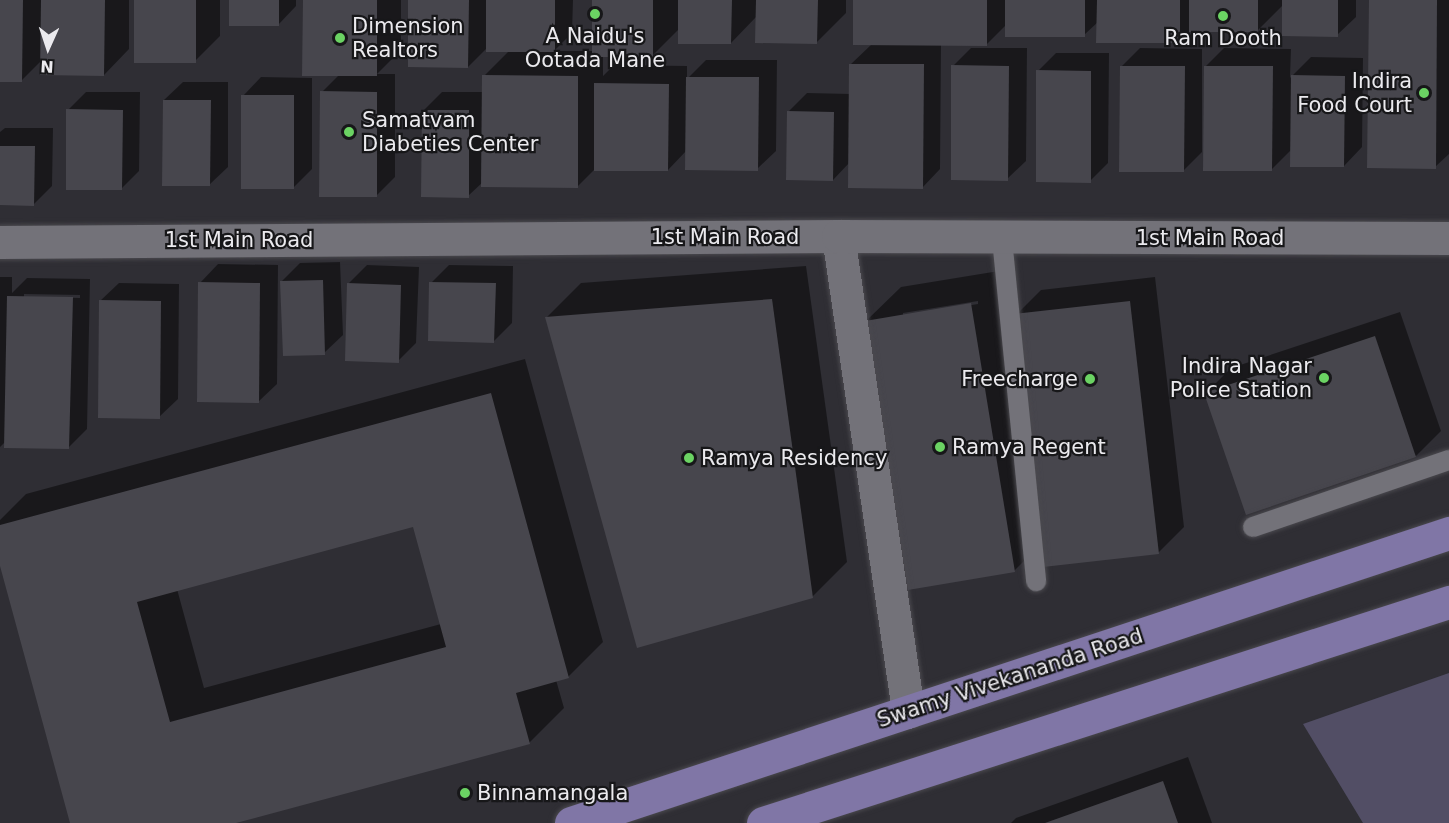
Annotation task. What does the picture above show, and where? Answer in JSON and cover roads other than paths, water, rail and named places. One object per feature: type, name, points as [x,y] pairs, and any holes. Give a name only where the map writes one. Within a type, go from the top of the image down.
[{"type":"main road","name":"Swamy Vivekananda Road","points":[[571,823],[1449,533]]},
{"type":"main road","points":[[763,823],[1449,602]]},
{"type":"street","name":"1st Main Road","points":[[0,242],[838,236],[1002,239],[1449,238]]},
{"type":"street","points":[[838,236],[908,712]]},
{"type":"lane","points":[[1002,239],[1036,581]]},
{"type":"lane","points":[[1253,527],[1449,460]]},
{"type":"place","name":"A Naidu's Ootada Mane","points":[[595,14]]},
{"type":"place","name":"Ram Dooth","points":[[1223,16]]},
{"type":"place","name":"Dimension Realtors","points":[[340,38]]},
{"type":"place","name":"Indira Food Court","points":[[1424,93]]},
{"type":"place","name":"Samatvam Diabeties Center","points":[[349,132]]},
{"type":"place","name":"Indira Nagar Police Station","points":[[1324,378]]},
{"type":"place","name":"Freecharge","points":[[1090,379]]},
{"type":"place","name":"Ramya Regent","points":[[940,447]]},
{"type":"place","name":"Ramya Residency","points":[[689,458]]},
{"type":"place","name":"Binnamangala","points":[[465,793]]}]
